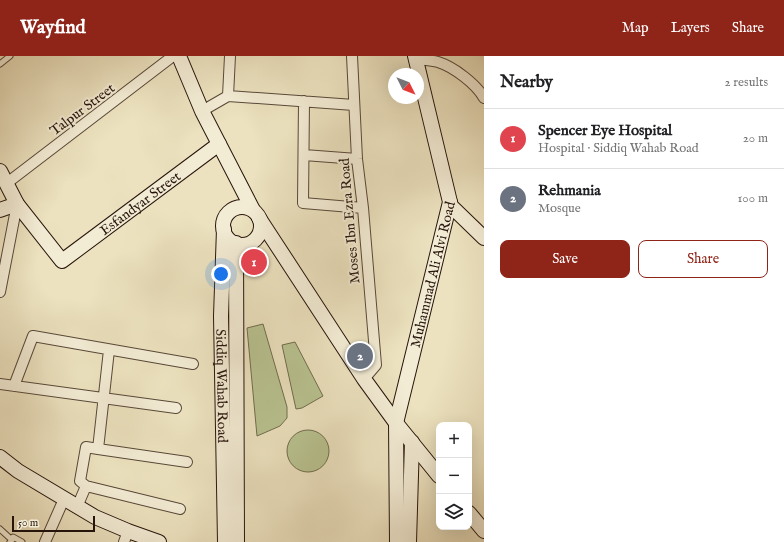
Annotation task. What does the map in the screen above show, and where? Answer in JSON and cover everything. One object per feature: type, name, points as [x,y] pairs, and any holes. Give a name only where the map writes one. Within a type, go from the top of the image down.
[{"type":"main road","points":[[179,56],[202,111],[218,144],[256,214],[260,222],[260,232],[254,240],[245,244],[236,243],[228,238],[224,229],[224,219],[227,215],[234,209],[243,207],[256,214],[364,379],[403,432],[436,472]]},
{"type":"main road","name":"Muhammad Ali Alvi Road","points":[[403,432],[450,202],[415,58]]},
{"type":"main road","name":"Esfandyar Street","points":[[17,204],[62,261],[218,144]]},
{"type":"main road","points":[[0,171],[17,204],[0,210]]},
{"type":"main road","points":[[450,202],[451,206],[484,238]]},
{"type":"main road","name":"Siddiq Wahab Road","points":[[224,229],[221,316],[225,542]]},
{"type":"main road","name":"Siddiq Wahab Road","points":[[236,243],[237,542]]},
{"type":"main road","points":[[397,542],[403,432]]},
{"type":"main road","points":[[403,432],[409,542]]},
{"type":"main road","points":[[0,457],[18,470],[126,537],[159,542]]},
{"type":"main road","points":[[472,517],[484,531]]},
{"type":"street","name":"Talpur Street","points":[[7,183],[173,56]]},
{"type":"street","points":[[228,96],[230,56]]},
{"type":"street","name":"Moses Ibn Ezra Road","points":[[352,56],[357,159],[363,208],[376,366],[364,379]]},
{"type":"street","points":[[415,58],[433,58],[461,74],[479,89],[484,98]]},
{"type":"street","points":[[202,111],[228,96],[354,105]]},
{"type":"street","points":[[304,101],[303,203],[363,208]]},
{"type":"street","points":[[304,155],[357,159]]},
{"type":"street","points":[[0,292],[17,204]]},
{"type":"street","points":[[14,386],[33,336],[193,364]]},
{"type":"street","points":[[98,449],[109,350]]},
{"type":"street","points":[[0,384],[176,408]]},
{"type":"street","points":[[180,509],[86,486],[80,481],[86,447],[187,462]]},
{"type":"street","points":[[77,506],[86,486]]},
{"type":"street","points":[[45,542],[64,499]]},
{"type":"lane","points":[[0,64],[10,56]]},
{"type":"lane","points":[[0,529],[11,541],[13,537],[22,542]]},
{"type":"green space","points":[[263,324],[287,407],[287,418],[280,426],[257,436],[247,328]]},
{"type":"green space","points":[[295,342],[323,396],[302,408],[296,409],[282,345]]},
{"type":"green space","points":[[304,430],[312,430],[320,433],[326,439],[329,451],[326,463],[320,469],[312,472],[304,472],[296,469],[290,463],[287,455],[287,447],[290,439],[296,433]]},
{"type":"place","name":"Spencer Eye Hospital","points":[[254,262]]},
{"type":"place","name":"Rehmania","points":[[360,356]]}]
